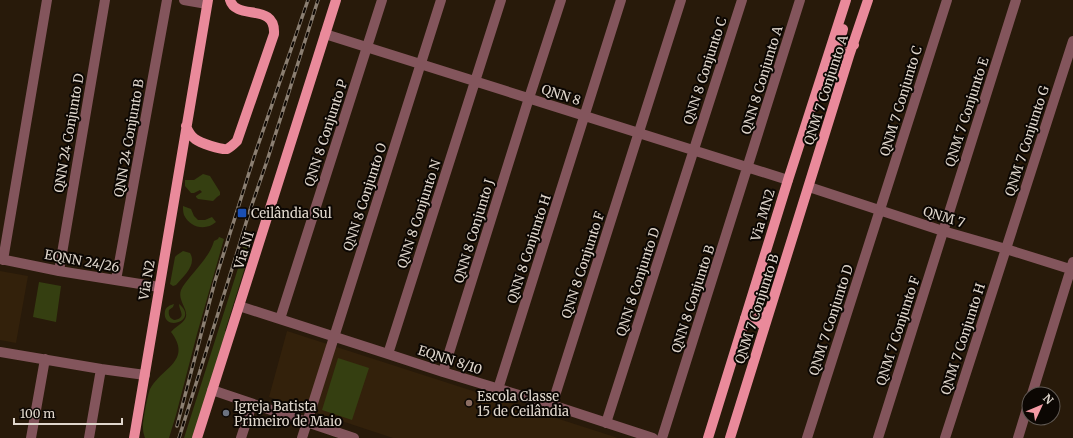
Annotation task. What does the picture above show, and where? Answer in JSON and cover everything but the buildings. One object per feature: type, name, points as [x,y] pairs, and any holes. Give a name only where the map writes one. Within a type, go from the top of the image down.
[{"type":"main road","points":[[186,126],[197,141],[209,145],[224,149],[230,147],[237,141],[274,34],[274,28],[271,21],[263,14],[235,8],[230,0]]},
{"type":"main road","name":"Via N1","points":[[197,438],[336,0]]},
{"type":"main road","name":"Via MN2","points":[[708,438],[788,180],[846,0]]},
{"type":"main road","points":[[851,0],[840,41],[854,45]]},
{"type":"main road","name":"QNM 7 Conjunto A","points":[[809,187],[849,56],[854,45],[868,0]]},
{"type":"main road","name":"Via N2","points":[[134,438],[207,2]]},
{"type":"main road","points":[[831,49],[849,56]]},
{"type":"main road","name":"QNM 7 Conjunto B","points":[[730,438],[809,187]]},
{"type":"main road","points":[[770,309],[767,312],[761,313],[754,307],[768,260],[775,222]]},
{"type":"main road","points":[[745,318],[765,325]]},
{"type":"street","points":[[2,260],[47,0]]},
{"type":"street","name":"QNN 24 Conjunto D","points":[[59,271],[105,0]]},
{"type":"street","name":"QNN 24 Conjunto B","points":[[116,280],[167,0]]},
{"type":"street","points":[[184,0],[207,2]]},
{"type":"street","points":[[367,47],[382,0]]},
{"type":"street","name":"QNN 8 Conjunto O","points":[[302,438],[441,0]]},
{"type":"street","name":"QNN 8 Conjunto N","points":[[388,354],[501,0]]},
{"type":"street","name":"QNN 8 Conjunto J","points":[[443,372],[561,0]]},
{"type":"street","name":"QNN 8 Conjunto H","points":[[498,389],[621,0]]},
{"type":"street","name":"QNN 8 Conjunto F","points":[[552,405],[681,0]]},
{"type":"street","name":"QNN 8 Conjunto C","points":[[694,150],[742,0]]},
{"type":"street","name":"QNN 8 Conjunto A","points":[[748,167],[800,0]]},
{"type":"street","name":"QNM 7 Conjunto C","points":[[880,211],[947,0]]},
{"type":"street","name":"QNM 7 Conjunto E","points":[[943,231],[1016,0]]},
{"type":"street","name":"QNN 8","points":[[325,34],[788,180]]},
{"type":"street","name":"QNM 7 Conjunto G","points":[[1006,249],[1073,41]]},
{"type":"street","name":"QNN 8 Conjunto P","points":[[280,319],[367,47]]},
{"type":"street","name":"QNN 8 Conjunto D","points":[[606,423],[694,150]]},
{"type":"street","name":"QNN 8 Conjunto B","points":[[662,438],[748,167]]},
{"type":"street","name":"QNM 7","points":[[809,187],[943,231],[1072,267]]},
{"type":"street","name":"QNM 7 Conjunto D","points":[[807,438],[880,211]]},
{"type":"street","name":"QNM 7 Conjunto F","points":[[878,438],[943,231]]},
{"type":"street","name":"QNM 7 Conjunto H","points":[[945,438],[1006,249]]},
{"type":"street","name":"EQNN 24/26","points":[[2,260],[159,287]]},
{"type":"street","points":[[1035,386],[1072,267]]},
{"type":"street","name":"EQNN 8/10","points":[[239,306],[653,438]]},
{"type":"street","points":[[0,352],[145,375]]},
{"type":"street","points":[[31,438],[45,359]]},
{"type":"street","points":[[89,438],[101,369]]},
{"type":"street","points":[[212,390],[354,438]]},
{"type":"street","points":[[241,438],[252,404]]},
{"type":"street","points":[[1018,438],[1022,426]]},
{"type":"shaded area","points":[[0,271],[28,276],[16,343],[0,340]]},
{"type":"shaded area","points":[[287,331],[618,438],[393,438],[269,397]]},
{"type":"green space","points":[[203,174],[210,176],[220,192],[220,195],[213,201],[198,199],[196,196],[202,192],[200,190],[191,193],[185,186],[185,180],[194,180]]},
{"type":"green space","points":[[183,206],[191,209],[194,216],[198,220],[205,220],[212,217],[216,222],[208,227],[198,227],[190,223],[184,215]]},
{"type":"green space","points":[[219,237],[224,239],[169,438],[145,438],[143,421],[150,389],[173,364],[179,350],[177,342],[171,332],[184,321],[186,316],[180,294],[181,290],[207,256],[214,241]]},
{"type":"green space","points":[[244,245],[248,247],[250,251],[225,331],[227,332],[193,438],[184,438],[240,262],[239,257]]},
{"type":"green space","points":[[183,251],[190,253],[192,257],[191,266],[183,278],[173,286],[170,284],[175,257]]},
{"type":"green space","points":[[39,282],[61,286],[56,322],[33,317]]},
{"type":"green space","points":[[174,304],[169,310],[169,315],[171,318],[175,320],[181,317],[182,314],[179,304],[184,310],[185,315],[183,319],[173,323],[168,322],[165,318],[165,311],[168,306]]},
{"type":"green space","points":[[338,358],[369,368],[352,420],[322,410]]},
{"type":"railway","points":[[177,426],[215,281],[254,157],[308,0]]},
{"type":"railway","points":[[179,438],[249,213],[318,0]]},
{"type":"place","name":"Ceilândia Sul","points":[[242,213]]},
{"type":"place","name":"Escola Classe 15 de Ceilândia","points":[[469,403]]},
{"type":"place","name":"Igreja Batista Primeiro de Maio","points":[[226,413]]}]
